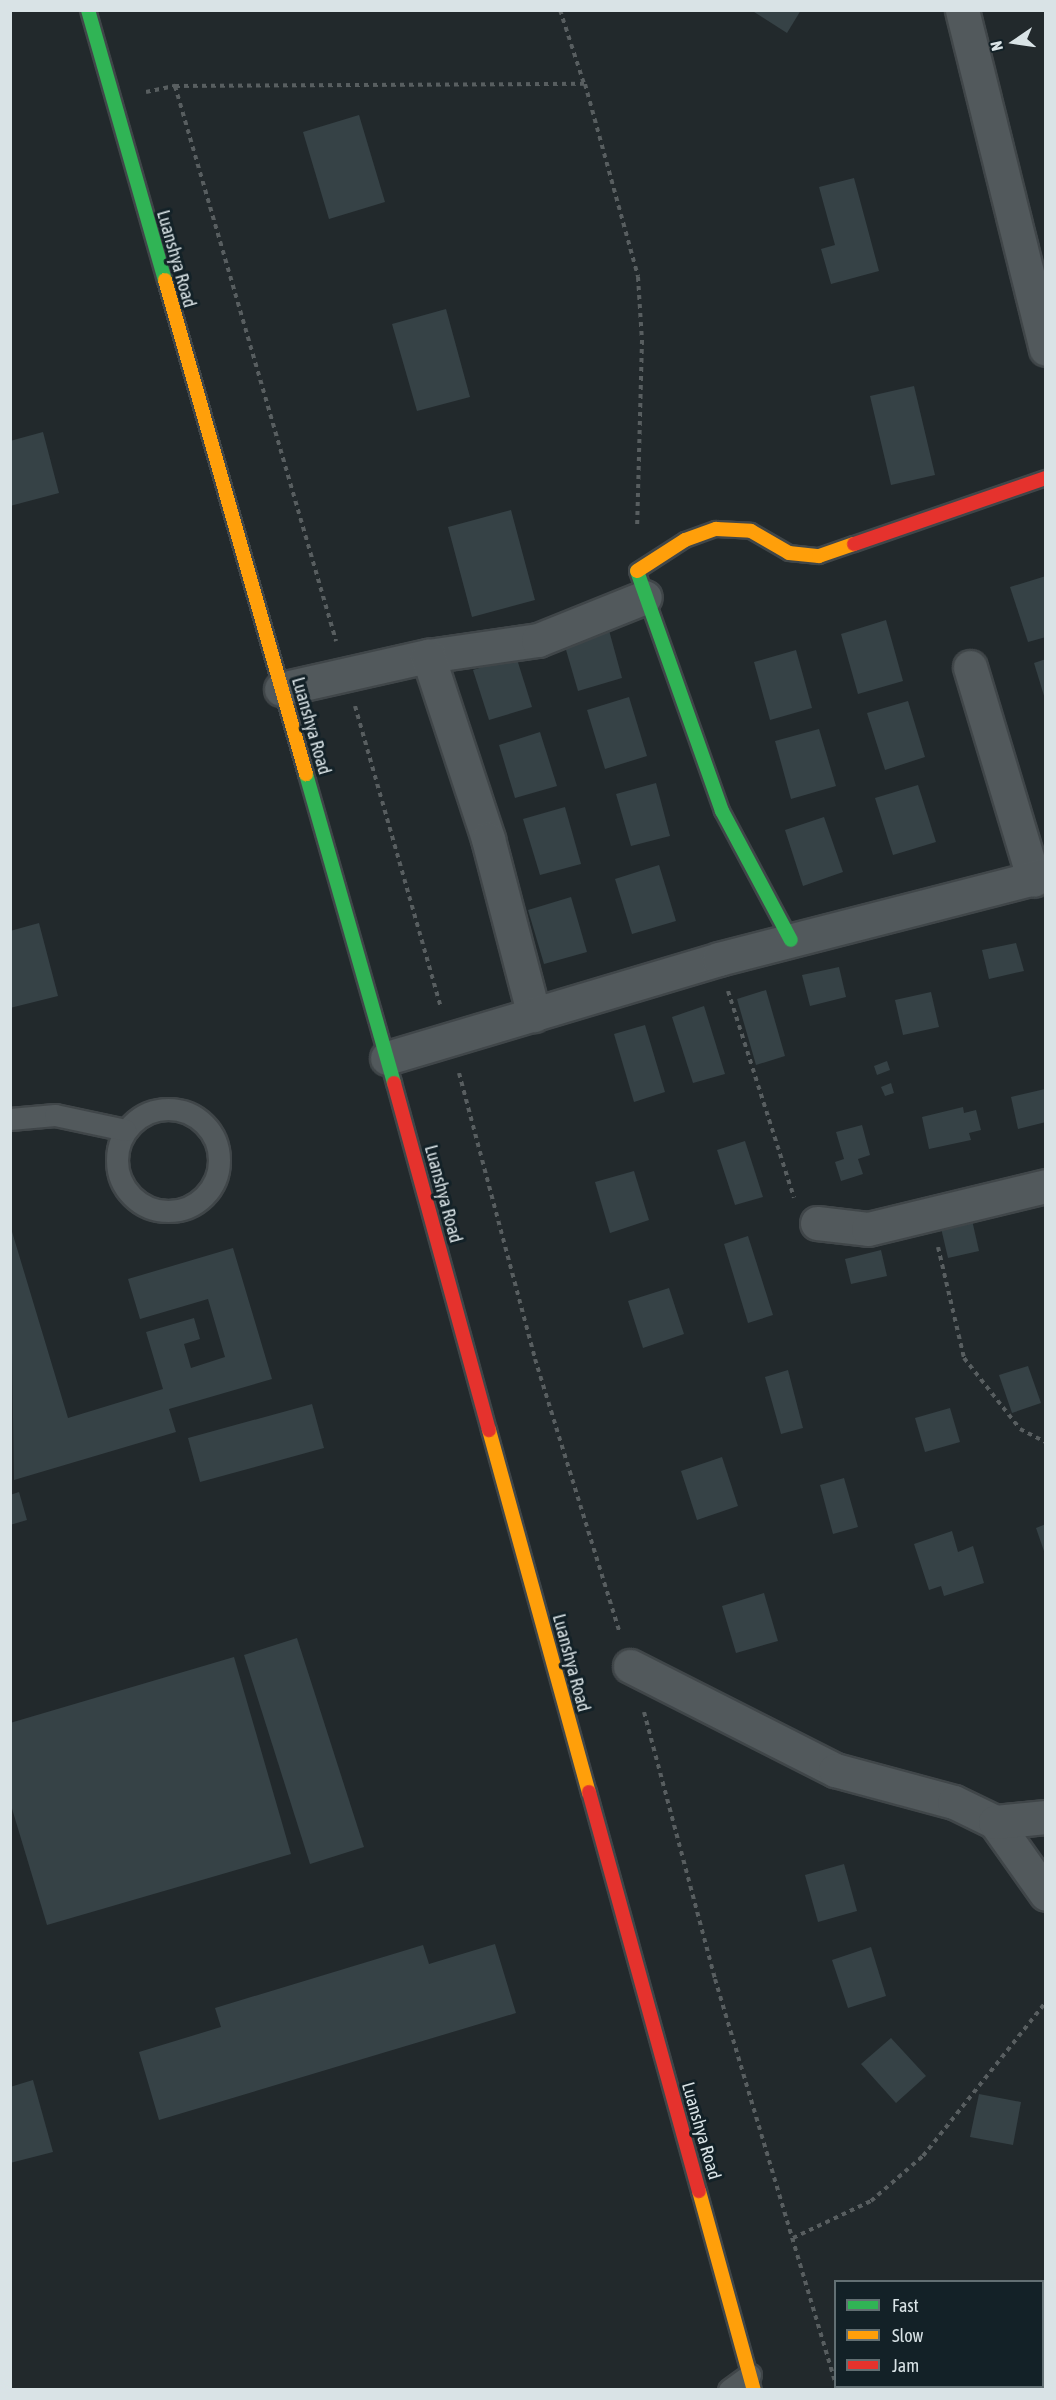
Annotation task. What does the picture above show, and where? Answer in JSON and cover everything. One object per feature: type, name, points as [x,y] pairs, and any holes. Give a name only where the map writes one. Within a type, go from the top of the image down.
[{"type":"main road","name":"Luanshya Road","points":[[88,10],[387,1058],[752,2382]]},
{"type":"main road","points":[[791,940],[722,812],[641,584],[686,540],[716,529],[751,531],[789,553],[819,556],[1046,478]]},
{"type":"street","points":[[962,10],[1046,349]]},
{"type":"street","points":[[281,689],[346,672],[428,656],[538,640],[641,584]]},
{"type":"street","points":[[428,656],[489,839],[534,1015]]},
{"type":"street","points":[[387,1058],[718,959],[1040,877],[970,668]]},
{"type":"street","points":[[817,1223],[849,1231],[925,1217],[1046,1186]]},
{"type":"street","points":[[630,1666],[835,1770],[954,1802],[995,1822],[1046,1894]]},
{"type":"street","points":[[995,1822],[1046,1817]]},
{"type":"lane","points":[[10,1119],[55,1115],[125,1130],[153,1111],[170,1109],[203,1122],[219,1154],[211,1189],[199,1202],[174,1211],[148,1208],[133,1198],[117,1167],[125,1130]]},
{"type":"lane","points":[[729,2390],[752,2382]]},
{"type":"path","points":[[560,10],[585,84],[638,277],[642,340],[641,584]]},
{"type":"path","points":[[585,84],[175,86],[451,1040],[535,1359],[630,1666],[834,2380]]},
{"type":"path","points":[[718,959],[791,1196],[817,1223]]},
{"type":"path","points":[[925,1217],[945,1261],[964,1358],[1020,1428],[1046,1442]]},
{"type":"path","points":[[793,2238],[872,2201],[923,2156],[1046,2002]]},
{"type":"building","points":[[751,10],[801,10],[787,33]]},
{"type":"building","points":[[359,115],[385,202],[329,219],[303,132]]},
{"type":"building","points":[[854,178],[879,271],[831,284],[821,249],[835,245],[819,187]]},
{"type":"building","points":[[446,309],[470,397],[417,411],[392,324]]},
{"type":"building","points":[[914,386],[935,475],[891,485],[870,396]]},
{"type":"building","points":[[43,432],[59,493],[10,506],[10,441]]},
{"type":"building","points":[[511,510],[535,600],[472,617],[448,527]]},
{"type":"building","points":[[1046,576],[1046,637],[1028,642],[1010,587]]},
{"type":"building","points":[[886,620],[903,681],[858,694],[841,634]]},
{"type":"building","points":[[607,623],[622,678],[578,691],[562,636]]},
{"type":"building","points":[[796,650],[812,708],[770,720],[754,662]]},
{"type":"building","points":[[516,656],[532,707],[489,720],[473,670]]},
{"type":"building","points":[[1046,659],[1046,699],[1045,699],[1034,663]]},
{"type":"building","points":[[629,697],[647,756],[605,769],[587,710]]},
{"type":"building","points":[[908,701],[925,757],[885,770],[867,713]]},
{"type":"building","points":[[819,729],[836,786],[791,799],[775,741]]},
{"type":"building","points":[[540,732],[557,786],[515,798],[499,745]]},
{"type":"building","points":[[656,783],[670,836],[631,846],[616,794]]},
{"type":"building","points":[[918,785],[936,842],[893,855],[875,798]]},
{"type":"building","points":[[565,807],[581,864],[540,875],[523,819]]},
{"type":"building","points":[[824,817],[843,872],[803,886],[785,830]]},
{"type":"building","points":[[659,865],[676,921],[632,934],[615,879]]},
{"type":"building","points":[[571,897],[587,952],[544,964],[528,910]]},
{"type":"building","points":[[39,923],[58,996],[10,1008],[10,931]]},
{"type":"building","points":[[1016,943],[1024,971],[989,979],[982,950]]},
{"type":"building","points":[[839,967],[846,997],[810,1006],[802,975]]},
{"type":"building","points":[[766,990],[785,1056],[756,1065],[737,999]]},
{"type":"building","points":[[931,992],[939,1027],[903,1035],[895,1000]]},
{"type":"building","points":[[704,1006],[725,1074],[693,1083],[672,1017]]},
{"type":"building","points":[[645,1025],[665,1092],[634,1102],[614,1034]]},
{"type":"building","points":[[887,1061],[890,1070],[877,1075],[874,1066]]},
{"type":"building","points":[[891,1083],[894,1093],[885,1096],[881,1087]]},
{"type":"building","points":[[1045,1089],[1046,1122],[1018,1129],[1011,1097]]},
{"type":"building","points":[[963,1107],[964,1113],[976,1110],[981,1130],[969,1133],[971,1140],[929,1149],[922,1117]]},
{"type":"building","points":[[862,1125],[870,1155],[858,1159],[863,1174],[841,1181],[835,1162],[844,1159],[836,1132]]},
{"type":"building","points":[[745,1141],[763,1197],[735,1205],[717,1150]]},
{"type":"building","points":[[634,1171],[649,1220],[610,1233],[595,1182]]},
{"type":"building","points":[[972,1220],[979,1251],[948,1258],[941,1228]]},
{"type":"building","points":[[10,1225],[68,1418],[163,1389],[146,1332],[194,1318],[200,1339],[184,1344],[191,1368],[225,1357],[208,1299],[140,1319],[128,1279],[233,1248],[272,1379],[169,1409],[176,1432],[14,1480]]},
{"type":"building","points":[[748,1236],[773,1315],[748,1323],[724,1244]]},
{"type":"building","points":[[881,1250],[887,1276],[851,1284],[845,1259]]},
{"type":"building","points":[[669,1288],[684,1334],[643,1348],[628,1301]]},
{"type":"building","points":[[1028,1366],[1041,1403],[1012,1413],[999,1375]]},
{"type":"building","points":[[788,1370],[803,1428],[781,1434],[765,1377]]},
{"type":"building","points":[[312,1404],[324,1448],[200,1482],[188,1438]]},
{"type":"building","points":[[950,1408],[960,1442],[925,1452],[915,1418]]},
{"type":"building","points":[[722,1457],[738,1506],[697,1520],[681,1471]]},
{"type":"building","points":[[844,1478],[858,1527],[833,1534],[820,1485]]},
{"type":"building","points":[[19,1492],[27,1520],[10,1525],[10,1495]]},
{"type":"building","points":[[1046,1524],[1046,1554],[1045,1554],[1036,1528]]},
{"type":"building","points":[[952,1531],[958,1552],[973,1546],[984,1583],[944,1596],[941,1586],[929,1590],[914,1544]]},
{"type":"building","points":[[764,1593],[778,1641],[736,1653],[722,1606]]},
{"type":"building","points":[[297,1638],[364,1847],[310,1864],[244,1655]]},
{"type":"building","points":[[234,1657],[291,1854],[47,1925],[10,1802],[10,1723]]},
{"type":"building","points":[[844,1864],[857,1911],[818,1922],[805,1875]]},
{"type":"building","points":[[495,1944],[516,2013],[159,2120],[139,2052],[221,2027],[215,2008],[423,1945],[429,1964]]},
{"type":"building","points":[[871,1947],[886,1996],[848,2008],[832,1960]]},
{"type":"building","points":[[891,2038],[926,2076],[896,2103],[861,2064]]},
{"type":"building","points":[[33,2080],[53,2152],[10,2163],[10,2087]]},
{"type":"building","points":[[979,2094],[1021,2102],[1013,2145],[970,2137]]},
{"type":"traffic: fast","points":[[88,10],[165,280]]},
{"type":"traffic: fast","points":[[637,571],[722,811],[791,940]]},
{"type":"traffic: fast","points":[[306,774],[394,1083]]},
{"type":"traffic: slow","points":[[165,280],[306,774]]},
{"type":"traffic: slow","points":[[637,571],[685,540],[716,529],[751,531],[789,553],[819,556],[854,544]]},
{"type":"traffic: slow","points":[[489,1430],[589,1792]]},
{"type":"traffic: slow","points":[[699,2191],[754,2390]]},
{"type":"traffic: jam","points":[[854,544],[1046,478]]},
{"type":"traffic: jam","points":[[394,1083],[489,1430]]},
{"type":"traffic: jam","points":[[589,1792],[699,2191]]}]
